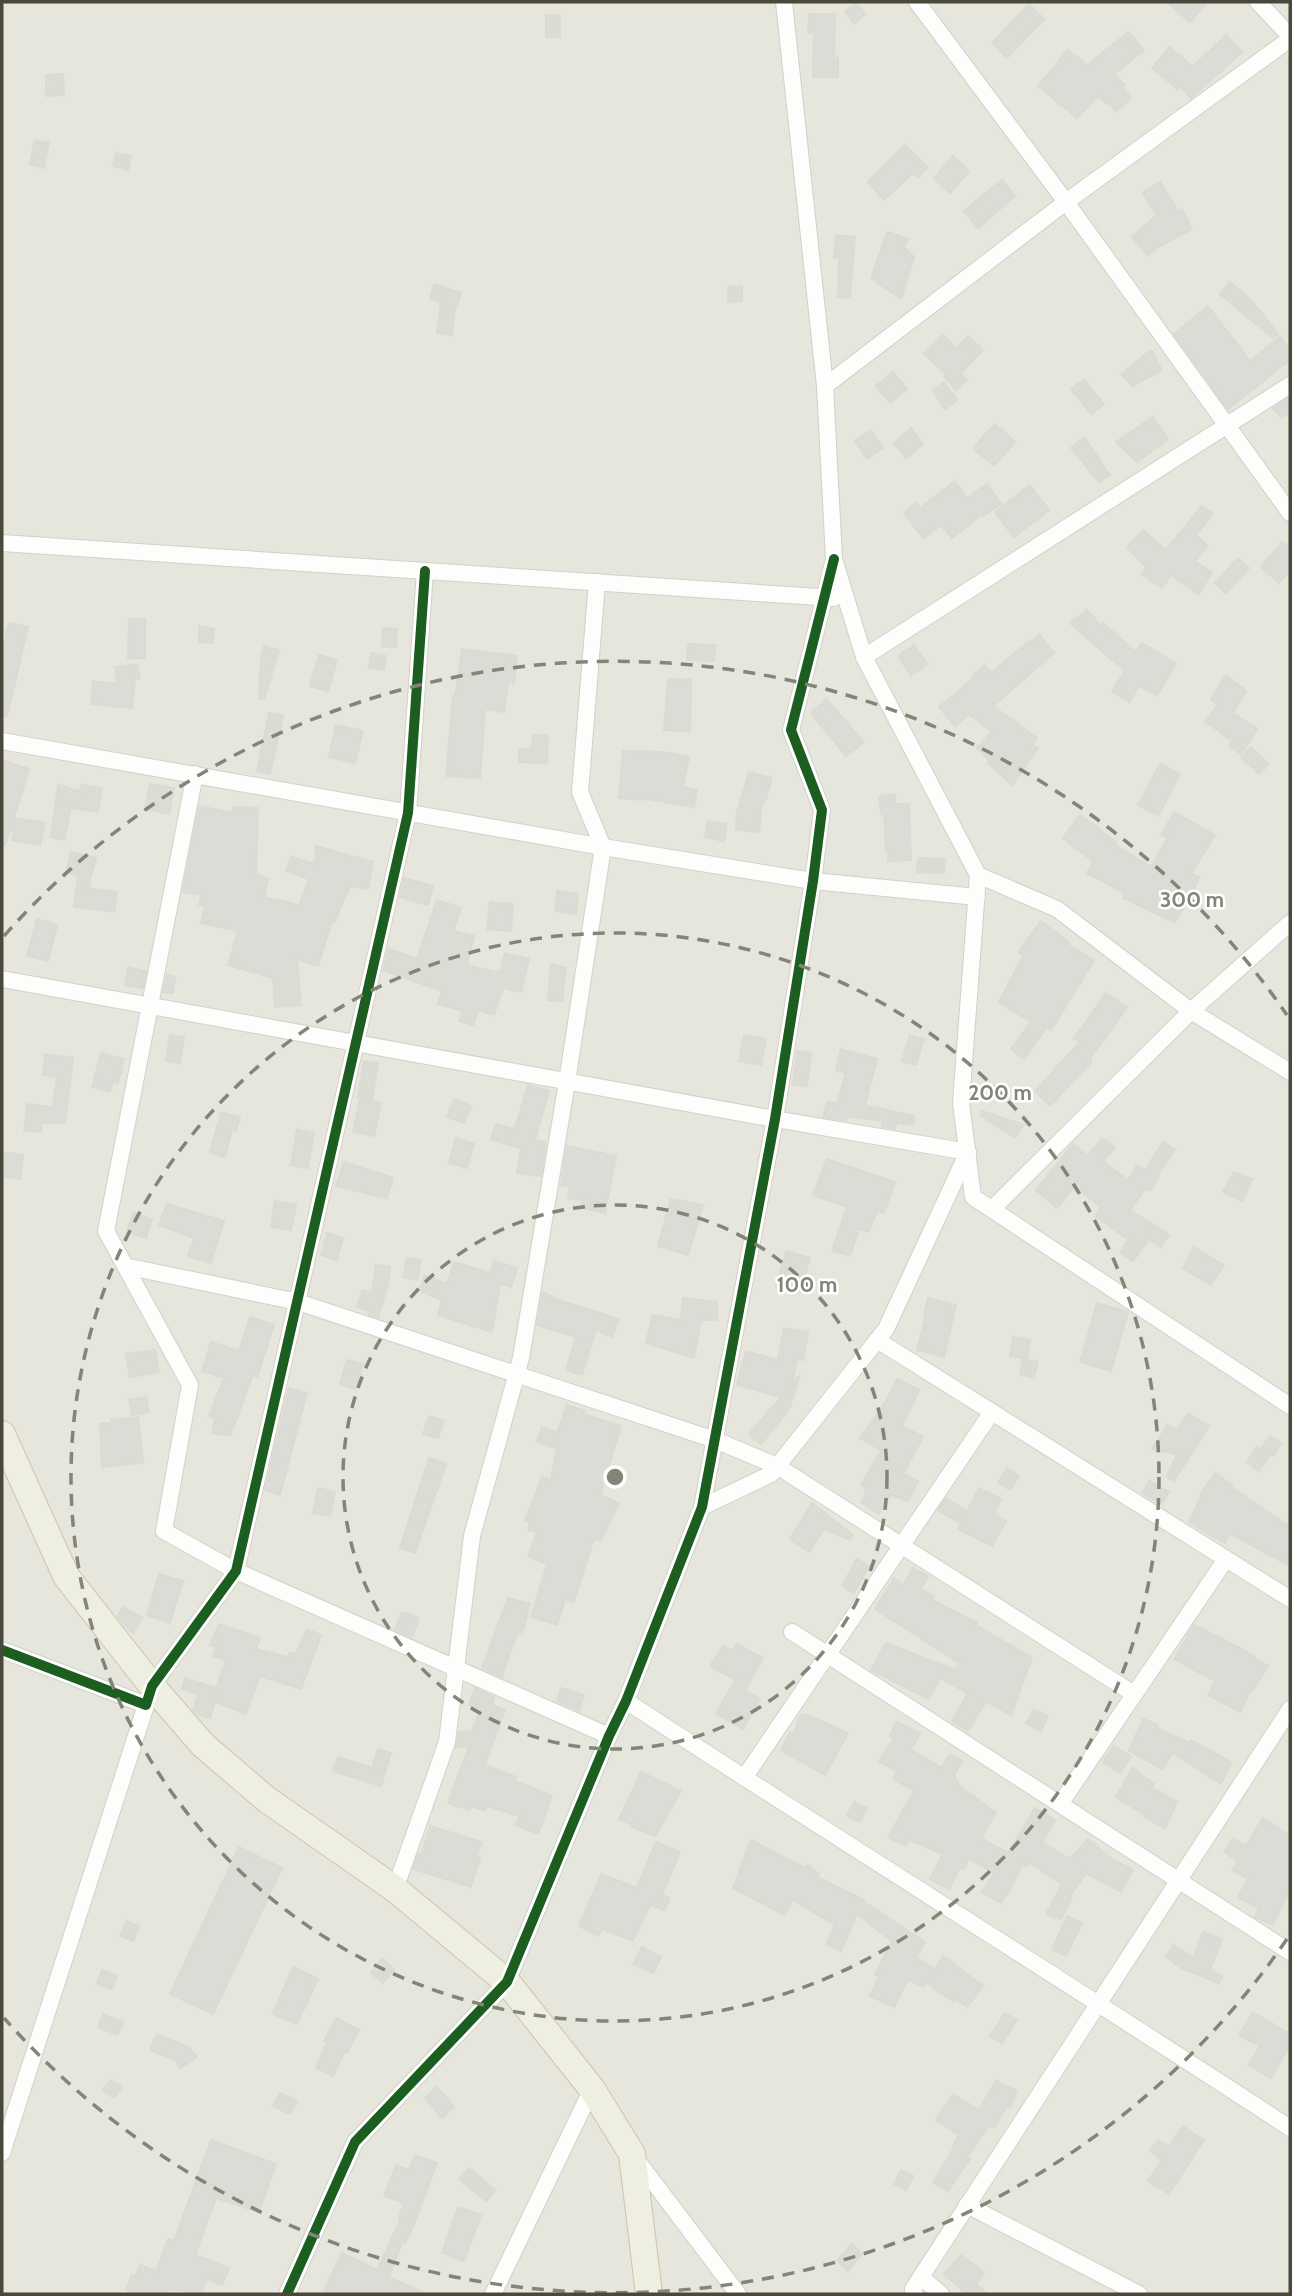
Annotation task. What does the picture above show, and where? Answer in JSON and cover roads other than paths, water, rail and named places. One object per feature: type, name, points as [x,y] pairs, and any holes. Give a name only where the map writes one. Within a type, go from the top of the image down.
[{"type":"highway","points":[[2,1434],[66,1576],[149,1695],[266,1799],[396,1889],[507,1982],[592,2089],[632,2154],[649,2294]]},
{"type":"street","points":[[784,2],[825,386],[834,559],[864,657],[978,875],[961,1103],[973,1197],[1290,1406]]},
{"type":"street","points":[[917,2],[1066,202],[1290,513]]},
{"type":"street","points":[[825,386],[1066,202],[1290,37],[1258,2]]},
{"type":"street","points":[[864,657],[1290,385]]},
{"type":"street","points":[[2,543],[846,598]]},
{"type":"street","points":[[286,2294],[355,2142],[507,1982],[626,1701],[702,1507],[775,1119],[813,881],[821,810],[791,730],[834,559]]},
{"type":"street","points":[[2,2153],[6,2127],[149,1695],[236,1571],[408,813],[425,571]]},
{"type":"street","points":[[396,1889],[447,1742],[472,1536],[517,1374],[567,1082],[603,847],[580,792],[597,582]]},
{"type":"street","points":[[2,741],[603,847],[813,881],[977,897]]},
{"type":"street","points":[[195,774],[106,1231],[190,1385],[164,1531],[236,1571],[609,1736]]},
{"type":"street","points":[[978,875],[1057,909],[1191,1011],[1290,1072]]},
{"type":"street","points":[[992,1209],[1191,1011],[1290,923]]},
{"type":"street","points":[[2,979],[357,1045],[968,1152]]},
{"type":"street","points":[[702,1507],[771,1474],[886,1329],[968,1152]]},
{"type":"street","points":[[125,1266],[298,1302],[715,1440],[777,1466],[1135,1694]]},
{"type":"street","points":[[877,1340],[1290,1599]]},
{"type":"street","points":[[744,1778],[992,1412]]},
{"type":"street","points":[[1060,1804],[1226,1559]]},
{"type":"street","points":[[792,1632],[1290,1952]]},
{"type":"street","points":[[2,1650],[149,1695]]},
{"type":"street","points":[[626,1701],[1290,2128]]},
{"type":"street","points":[[915,2294],[913,2289],[1290,1709]]},
{"type":"street","points":[[493,2294],[592,2089]]},
{"type":"street","points":[[632,2154],[738,2294]]},
{"type":"street","points":[[967,2205],[1139,2294]]},
{"type":"street","points":[[921,2277],[941,2294]]}]
